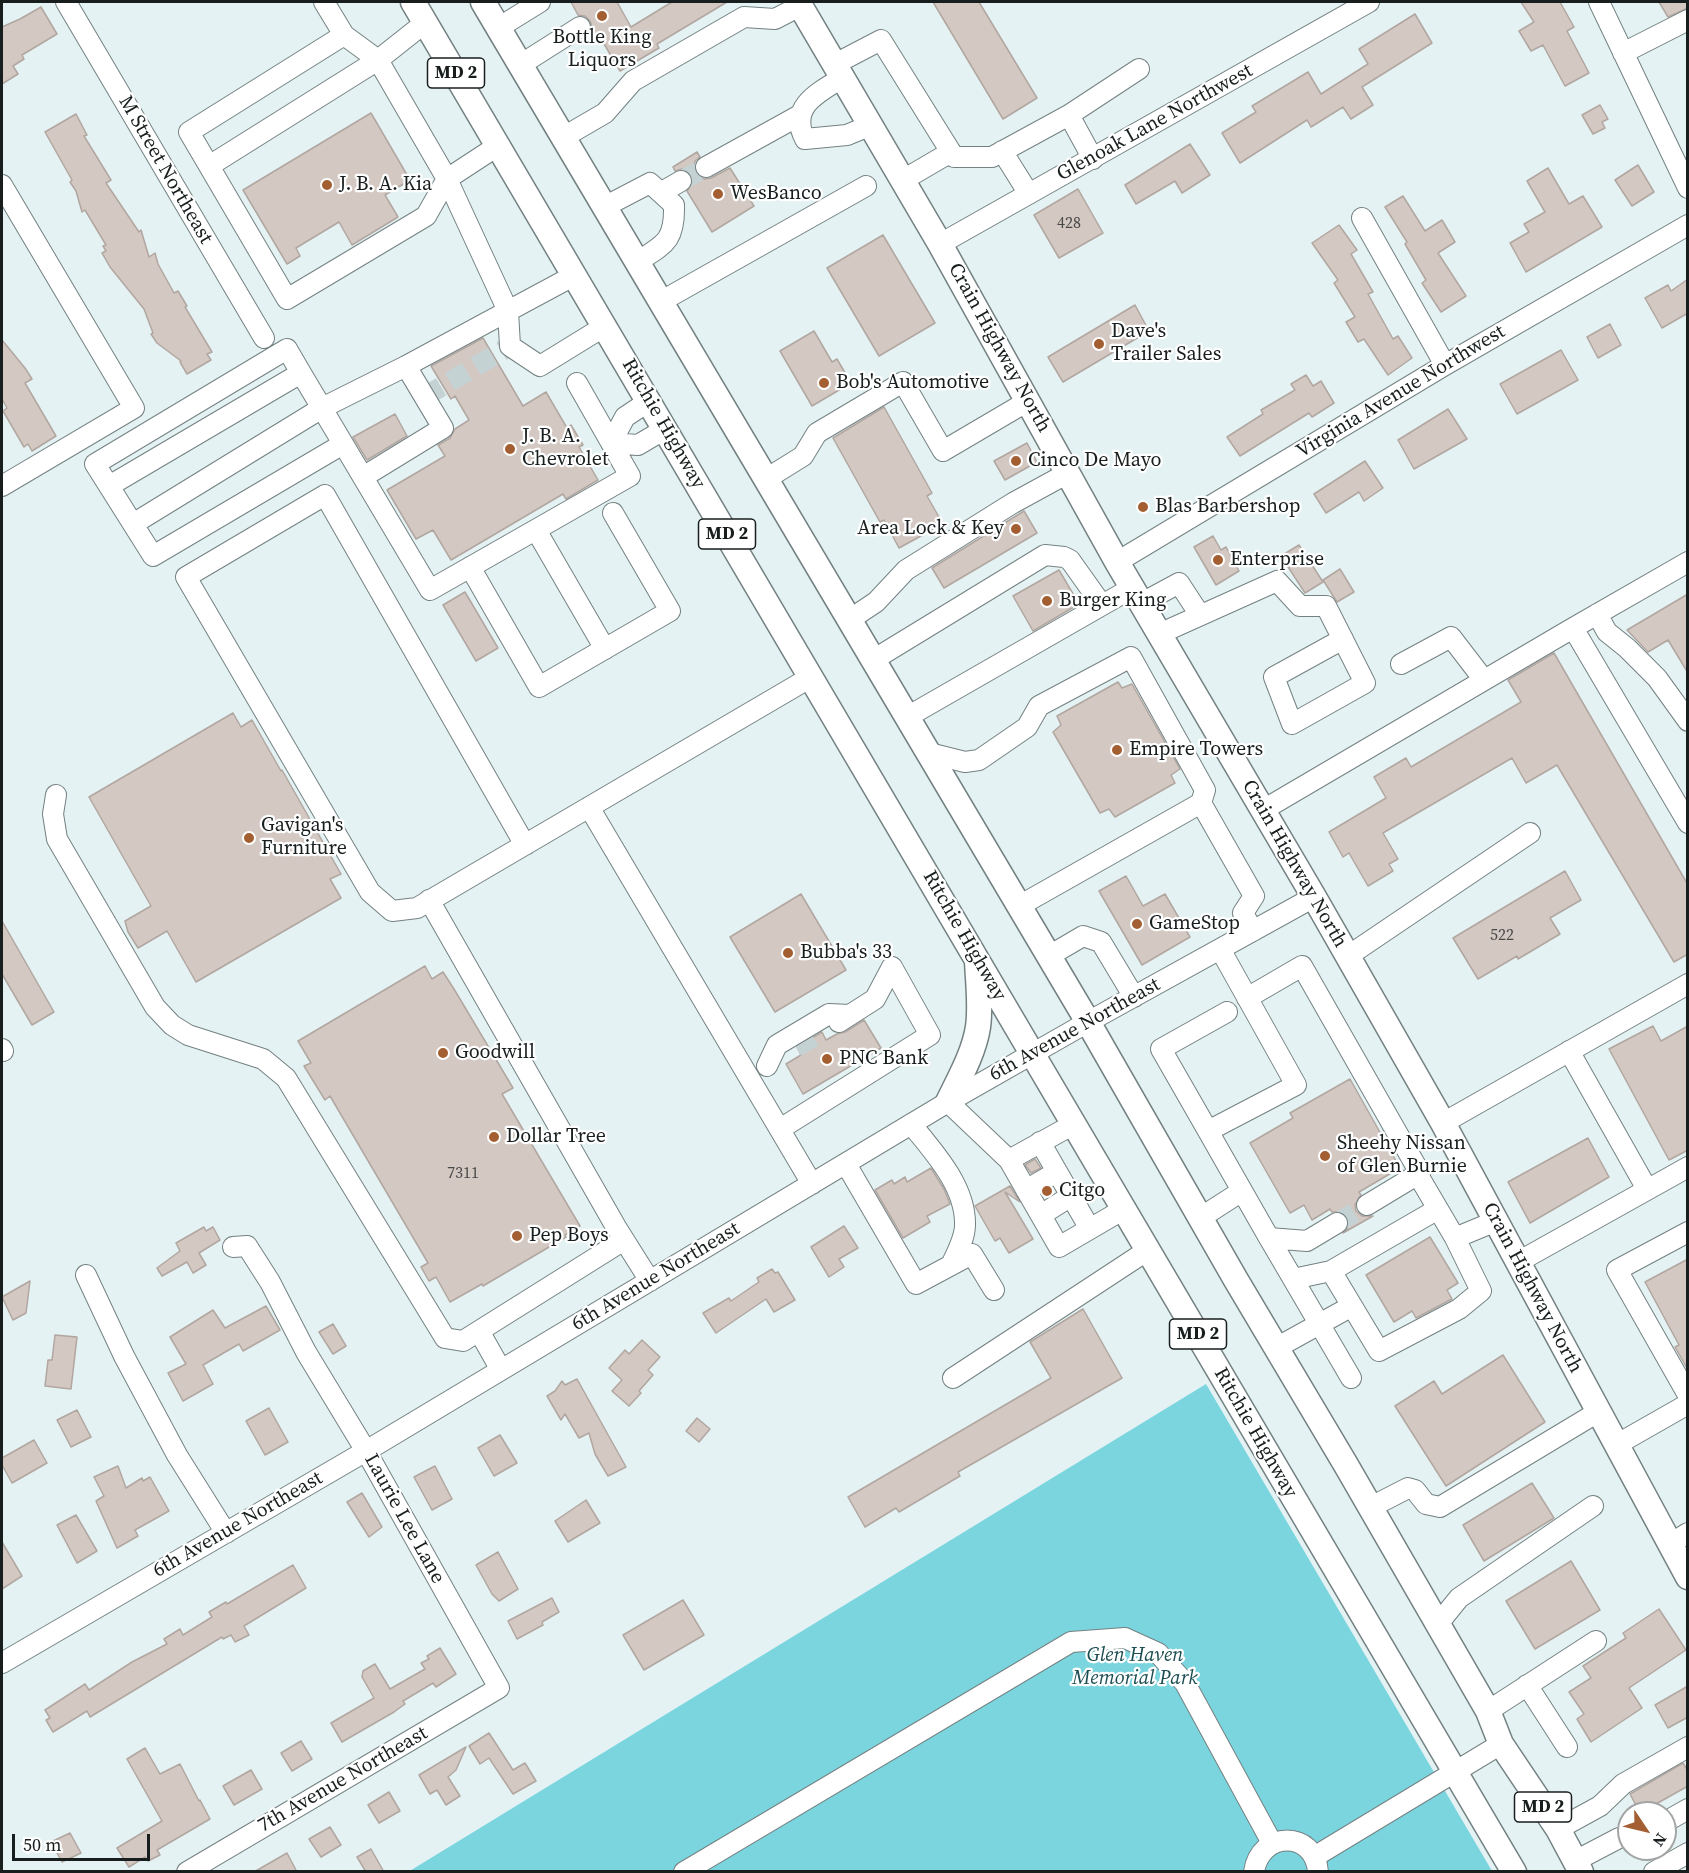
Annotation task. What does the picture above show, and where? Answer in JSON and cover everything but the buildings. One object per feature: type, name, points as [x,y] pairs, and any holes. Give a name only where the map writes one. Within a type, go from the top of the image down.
[{"type":"main road","name":"Ritchie Highway","points":[[413,2],[1514,1872]]},
{"type":"main road","name":"MD 2","points":[[483,2],[1088,1022],[1488,1711],[1501,1744],[1558,1829],[1579,1866]]},
{"type":"main road","name":"Crain Highway North","points":[[799,4],[940,244],[1117,562],[1314,897],[1443,1123],[1616,1445],[1679,1539],[1688,1577]]},
{"type":"main road","points":[[948,1102],[978,1029],[977,959]]},
{"type":"street","name":"M Street Northeast","points":[[66,2],[264,338]]},
{"type":"street","points":[[324,2],[344,35],[378,60],[447,179],[508,311],[510,346],[540,366],[605,326]]},
{"type":"street","points":[[498,28],[540,2]]},
{"type":"street","name":"Glenoak Lane Northwest","points":[[940,244],[1369,2]]},
{"type":"street","points":[[1599,2],[1688,189]]},
{"type":"street","points":[[562,138],[605,113],[633,81],[744,16],[776,19],[799,4]]},
{"type":"street","points":[[1623,53],[1688,20]]},
{"type":"street","points":[[209,166],[378,60],[426,22]]},
{"type":"street","points":[[520,65],[580,27]]},
{"type":"street","points":[[344,35],[189,132],[287,299],[426,216],[447,179],[499,145]]},
{"type":"street","points":[[714,162],[800,115],[812,97],[838,71],[881,40],[954,157],[992,157],[1069,115],[1139,69]]},
{"type":"street","points":[[800,115],[800,130],[805,139],[847,135],[871,125]]},
{"type":"street","points":[[1069,115],[1092,159]]},
{"type":"street","points":[[1002,151],[1029,195]]},
{"type":"street","points":[[903,180],[951,152]]},
{"type":"street","points":[[662,192],[681,181]]},
{"type":"street","points":[[604,207],[650,183],[674,205],[674,224],[666,243],[637,262]]},
{"type":"street","points":[[2,185],[134,408],[3,481]]},
{"type":"street","points":[[660,302],[866,186]]},
{"type":"street","points":[[1362,218],[1445,365]]},
{"type":"street","name":"Virginia Avenue Northwest","points":[[1117,562],[1445,365],[1688,225]]},
{"type":"street","points":[[133,524],[322,408],[406,366],[575,275]]},
{"type":"street","points":[[343,444],[153,556],[95,464],[287,349],[430,590],[630,476],[577,383]]},
{"type":"street","points":[[363,477],[443,428],[406,366]]},
{"type":"street","points":[[109,486],[301,373]]},
{"type":"street","points":[[766,479],[803,456],[817,434],[903,382],[944,451],[1028,401]]},
{"type":"street","points":[[611,443],[625,417],[649,401]]},
{"type":"street","points":[[611,443],[638,445],[665,429]]},
{"type":"street","points":[[849,620],[876,602],[906,570],[1013,503],[1068,473]]},
{"type":"street","points":[[525,845],[325,495],[186,577],[370,892],[392,911],[417,908],[429,900],[525,845],[811,677]]},
{"type":"street","points":[[470,567],[539,687],[670,611],[614,513]]},
{"type":"street","points":[[536,530],[604,649]]},
{"type":"street","points":[[873,660],[1045,555],[1064,556],[1071,560],[1102,605]]},
{"type":"street","points":[[1263,810],[1573,627],[1688,562]]},
{"type":"street","points":[[1159,634],[1277,581],[1300,606],[1326,606],[1343,639],[1365,683],[1292,724],[1274,677],[1343,639]]},
{"type":"street","points":[[907,717],[1102,605],[1179,583],[1200,615]]},
{"type":"street","points":[[1597,614],[1607,632],[1657,678],[1688,721]]},
{"type":"street","points":[[1573,627],[1688,823]]},
{"type":"street","points":[[1401,664],[1451,638],[1484,680]]},
{"type":"street","points":[[929,753],[965,762],[979,760],[1027,727],[1039,706],[1131,657],[1205,790],[1201,803],[1019,906]]},
{"type":"street","points":[[57,795],[53,814],[57,839],[155,1007],[172,1025],[188,1035],[263,1059],[286,1078],[445,1338],[463,1341],[624,1240]]},
{"type":"street","points":[[1201,803],[1254,896],[1243,914],[1253,931]]},
{"type":"street","points":[[589,807],[812,1184]]},
{"type":"street","points":[[1348,956],[1530,833]]},
{"type":"street","name":"6th Avenue Northeast","points":[[2,1663],[366,1451],[948,1102],[1314,897]]},
{"type":"street","points":[[429,900],[624,1240],[650,1281]]},
{"type":"street","points":[[1049,957],[1083,936],[1101,942],[1134,997]]},
{"type":"street","points":[[1208,1131],[1296,1085],[1220,949]]},
{"type":"street","points":[[1247,998],[1302,966],[1420,1173],[1418,1175],[1455,1238],[1481,1291],[1459,1310],[1379,1351],[1331,1271]]},
{"type":"street","points":[[780,1129],[930,1035],[892,968],[874,999],[822,1032]]},
{"type":"street","points":[[1443,1123],[1688,984]]},
{"type":"street","points":[[1227,1012],[1161,1048],[1351,1378]]},
{"type":"street","points":[[767,1066],[777,1046],[829,1014],[850,1015]]},
{"type":"street","points":[[749,1078],[796,1047]]},
{"type":"street","points":[[1569,1051],[1647,1189]]},
{"type":"street","points":[[948,1102],[1009,1160],[1059,1247],[1124,1209]]},
{"type":"street","points":[[911,1124],[946,1170],[961,1201],[965,1226],[960,1246],[951,1265]]},
{"type":"street","points":[[1009,1160],[1074,1124]]},
{"type":"street","points":[[1040,1142],[1090,1229]]},
{"type":"street","points":[[846,1164],[916,1284],[972,1254],[994,1290]]},
{"type":"street","points":[[1518,1262],[1688,1167]]},
{"type":"street","points":[[1026,1190],[1057,1172]]},
{"type":"street","points":[[1367,1205],[1418,1175]]},
{"type":"street","points":[[1200,1218],[1242,1191]]},
{"type":"street","points":[[1041,1215],[1071,1196]]},
{"type":"street","points":[[1293,1279],[1331,1271],[1438,1209]]},
{"type":"street","points":[[1455,1238],[1496,1221]]},
{"type":"street","points":[[1269,1238],[1306,1241],[1337,1223]]},
{"type":"street","points":[[1688,1232],[1617,1270],[1688,1395]]},
{"type":"street","name":"Laurie Lee Lane","points":[[233,1247],[247,1246],[270,1282],[306,1352],[366,1451],[499,1688]]},
{"type":"street","points":[[952,1378],[1148,1250]]},
{"type":"street","points":[[86,1275],[124,1356],[177,1455],[226,1533]]},
{"type":"street","points":[[1276,1348],[1352,1306]]},
{"type":"street","points":[[480,1331],[501,1370]]},
{"type":"street","points":[[1616,1445],[1688,1404]]},
{"type":"street","points":[[1371,1507],[1408,1488],[1415,1490],[1426,1504],[1440,1507],[1598,1412]]},
{"type":"street","points":[[1438,1624],[1459,1598],[1593,1506]]},
{"type":"street","points":[[684,1872],[1071,1642],[1125,1638],[1158,1653],[1185,1683],[1272,1843]]},
{"type":"street","points":[[1488,1711],[1596,1641]]},
{"type":"street","points":[[1527,1685],[1567,1747]]},
{"type":"street","name":"7th Avenue Northeast","points":[[187,1872],[499,1688]]},
{"type":"street","points":[[1249,1868],[1272,1843],[1291,1840],[1308,1849],[1316,1864],[1455,1771],[1501,1744]]},
{"type":"street","points":[[1558,1829],[1600,1806],[1623,1784],[1688,1747]]},
{"type":"street","points":[[1579,1866],[1617,1839]]},
{"type":"street","points":[[1657,1871],[1688,1853]]},
{"type":"green space","name":"Glen Haven Memorial Park","points":[[1206,1384],[1492,1871],[408,1872]]},
{"type":"tunnel","points":[[681,181],[706,167]]},
{"type":"tunnel","points":[[424,397],[510,346]]},
{"type":"tunnel","points":[[796,1047],[822,1032]]},
{"type":"tunnel","points":[[1337,1223],[1367,1205]]},
{"type":"place","name":"Bottle King Liquors","points":[[602,16]]},
{"type":"place","name":"J. B. A. Kia","points":[[327,185]]},
{"type":"place","name":"WesBanco","points":[[718,194]]},
{"type":"place","name":"Dave's Trailer Sales","points":[[1099,344]]},
{"type":"place","name":"Bob's Automotive","points":[[824,383]]},
{"type":"place","name":"J. B. A. Chevrolet","points":[[510,449]]},
{"type":"place","name":"Cinco De Mayo","points":[[1016,461]]},
{"type":"place","name":"Blas Barbershop","points":[[1143,507]]},
{"type":"place","name":"Area Lock & Key","points":[[1016,529]]},
{"type":"place","name":"Enterprise","points":[[1218,560]]},
{"type":"place","name":"Burger King","points":[[1047,601]]},
{"type":"place","name":"Empire Towers","points":[[1117,750]]},
{"type":"place","name":"Gavigan's Furniture","points":[[249,838]]},
{"type":"place","name":"GameStop","points":[[1137,924]]},
{"type":"place","name":"Bubba's 33","points":[[788,953]]},
{"type":"place","name":"Goodwill","points":[[443,1053]]},
{"type":"place","name":"PNC Bank","points":[[827,1059]]},
{"type":"place","name":"Dollar Tree","points":[[494,1137]]},
{"type":"place","name":"Sheehy Nissan of Glen Burnie","points":[[1325,1156]]},
{"type":"place","name":"Citgo","points":[[1047,1191]]},
{"type":"place","name":"Pep Boys","points":[[517,1236]]}]
